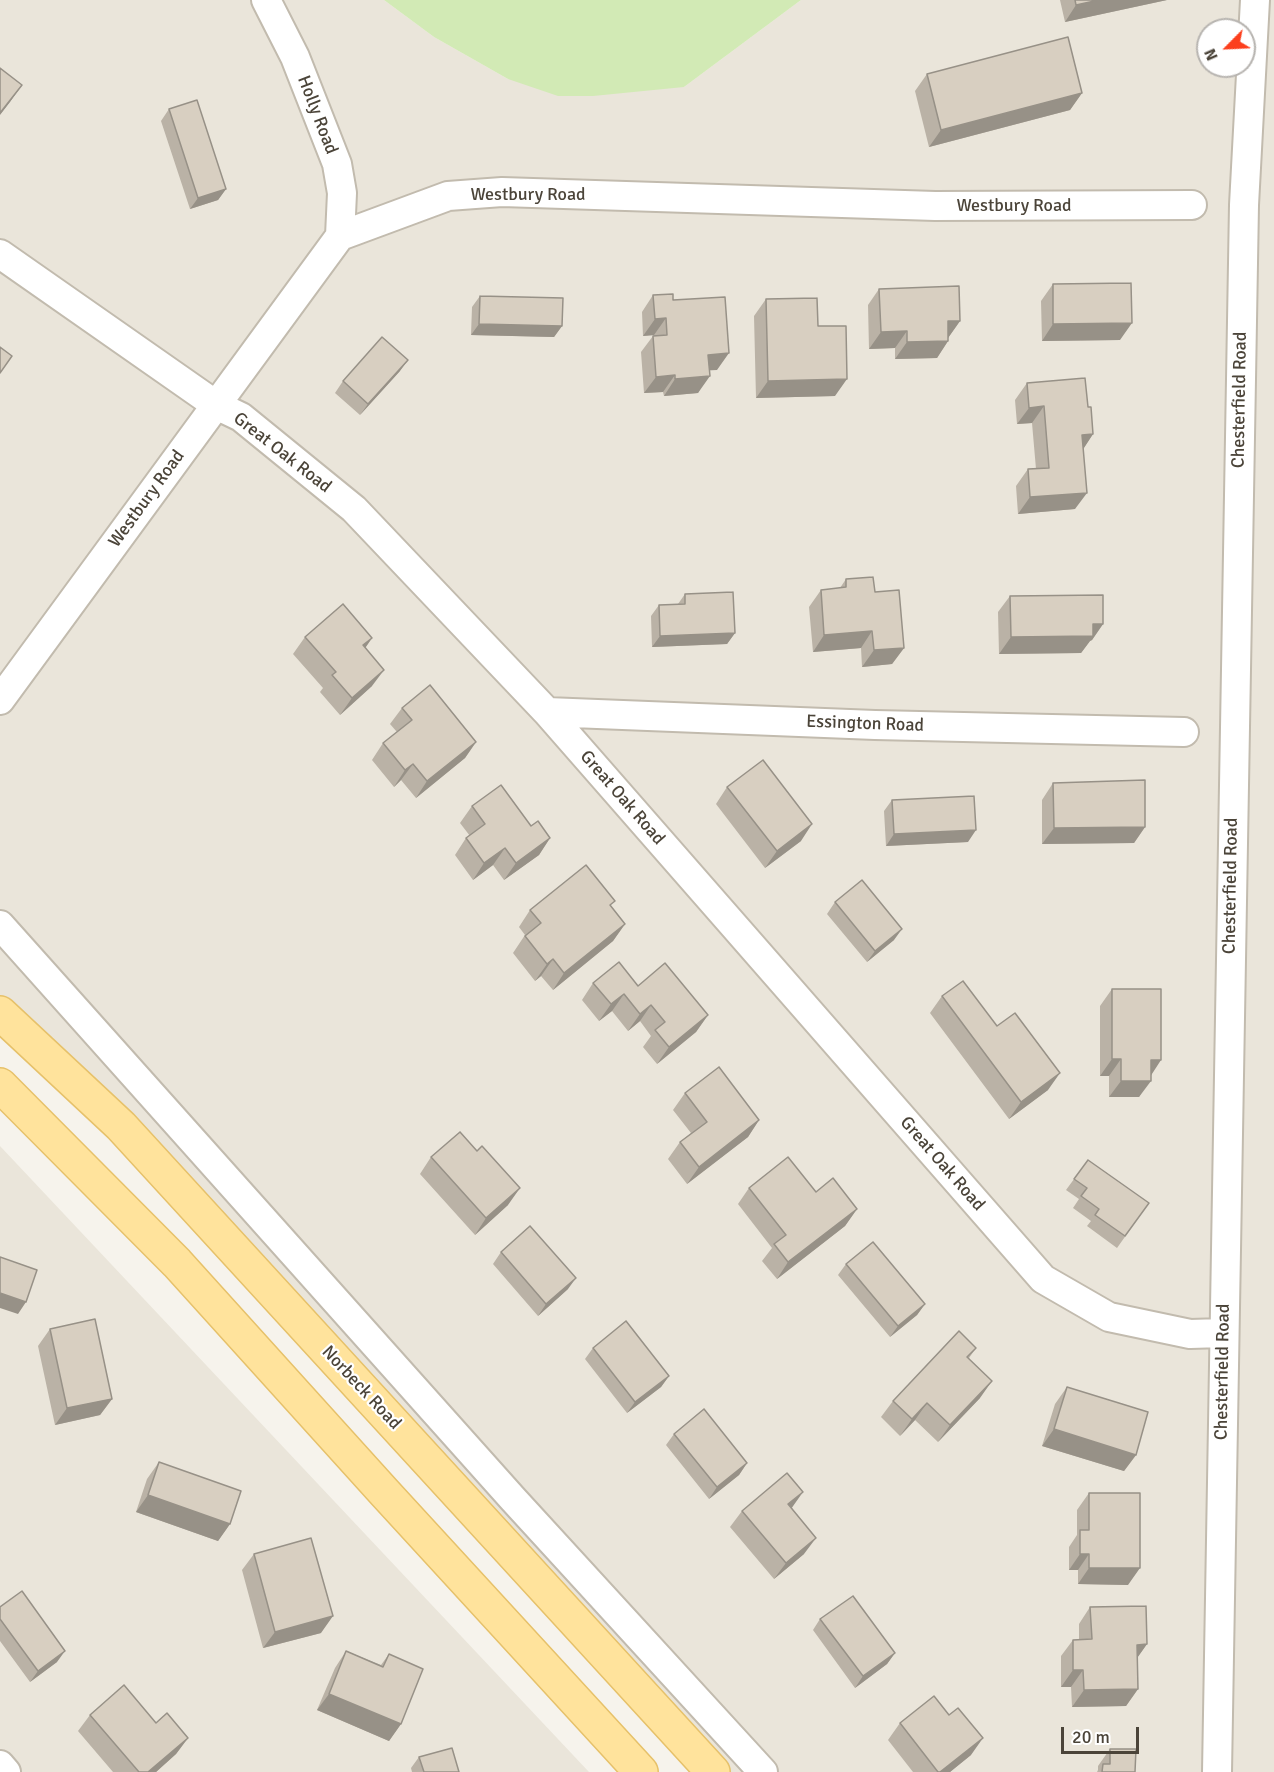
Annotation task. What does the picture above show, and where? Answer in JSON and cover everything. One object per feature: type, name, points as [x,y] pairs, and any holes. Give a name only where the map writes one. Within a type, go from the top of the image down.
[{"type":"main road","name":"Norbeck Road","points":[[0,1013],[121,1126],[713,1772]]},
{"type":"main road","points":[[0,1085],[177,1263],[641,1772]]},
{"type":"street","name":"Holly Road","points":[[266,0],[295,57],[337,164],[342,193],[340,236]]},
{"type":"street","name":"Chesterfield Road","points":[[1217,1772],[1244,205],[1255,0]]},
{"type":"street","name":"Westbury Road","points":[[0,700],[340,236],[448,196],[502,192],[935,206],[1192,205]]},
{"type":"street","name":"Great Oak Road","points":[[0,254],[216,405],[241,417],[354,509],[546,712],[1043,1279],[1109,1317],[1190,1334],[1223,1333]]},
{"type":"street","name":"Essington Road","points":[[546,712],[1184,732]]},
{"type":"street","points":[[0,926],[513,1499],[763,1772]]},
{"type":"street","points":[[0,1765],[6,1772]]},
{"type":"shaded area","points":[[0,0],[384,0],[434,37],[508,79],[684,87],[801,0],[1274,0],[1274,1772],[713,1772],[0,1013]]},
{"type":"shaded area","points":[[0,1146],[589,1772],[0,1772]]},
{"type":"green space","points":[[384,0],[801,0],[684,87],[593,96],[558,96],[508,79],[434,37]]},
{"type":"building","points":[[1075,0],[1099,0],[1076,5]]},
{"type":"building","points":[[1068,37],[1082,93],[941,130],[927,74]]},
{"type":"building","points":[[0,68],[22,85],[0,113]]},
{"type":"building","points":[[197,100],[226,189],[198,198],[169,109]]},
{"type":"building","points":[[1131,283],[1132,323],[1053,324],[1053,284]]},
{"type":"building","points":[[959,286],[960,321],[948,321],[948,341],[907,342],[907,331],[881,332],[879,289]]},
{"type":"building","points":[[673,294],[673,300],[725,297],[729,353],[708,355],[710,376],[675,379],[675,375],[656,377],[653,336],[667,335],[666,318],[655,319],[653,295]]},
{"type":"building","points":[[480,296],[563,298],[562,326],[479,324]]},
{"type":"building","points":[[817,298],[818,326],[846,326],[847,379],[768,381],[766,299]]},
{"type":"building","points":[[382,337],[408,360],[368,404],[343,381]]},
{"type":"building","points":[[0,347],[12,356],[0,373]]},
{"type":"building","points":[[1085,378],[1088,407],[1091,407],[1093,434],[1082,435],[1087,493],[1030,497],[1028,469],[1049,468],[1044,406],[1029,408],[1027,383]]},
{"type":"building","points":[[873,577],[875,592],[899,590],[904,648],[874,650],[872,631],[824,635],[821,590],[846,587],[846,579]]},
{"type":"building","points":[[733,592],[735,633],[660,636],[659,605],[685,604],[685,594]]},
{"type":"building","points":[[1103,595],[1103,624],[1093,624],[1093,636],[1011,637],[1010,596]]},
{"type":"building","points":[[343,604],[372,638],[363,645],[384,670],[352,698],[332,675],[336,672],[305,637]]},
{"type":"building","points":[[430,685],[476,742],[427,781],[413,764],[405,770],[383,743],[412,720],[402,708]]},
{"type":"building","points":[[763,760],[812,824],[777,851],[727,787]]},
{"type":"building","points":[[1145,780],[1145,827],[1054,828],[1053,783]]},
{"type":"building","points":[[501,785],[531,826],[538,821],[550,838],[516,863],[505,848],[484,863],[466,838],[485,824],[472,806]]},
{"type":"building","points":[[974,796],[976,830],[894,834],[892,800]]},
{"type":"building","points":[[586,865],[615,901],[610,905],[625,924],[564,973],[553,959],[547,964],[525,936],[541,923],[530,910]]},
{"type":"building","points":[[862,880],[902,929],[875,951],[835,902]]},
{"type":"building","points":[[619,962],[638,986],[665,963],[708,1015],[669,1047],[655,1030],[665,1022],[651,1005],[640,1014],[624,994],[611,1004],[593,983]]},
{"type":"building","points":[[963,981],[997,1026],[1015,1013],[1060,1073],[1021,1102],[942,996]]},
{"type":"building","points":[[1112,989],[1161,989],[1161,1060],[1151,1060],[1151,1081],[1121,1081],[1121,1059],[1112,1059]]},
{"type":"building","points":[[719,1067],[759,1120],[699,1167],[680,1142],[707,1122],[685,1093]]},
{"type":"building","points":[[460,1132],[477,1151],[482,1146],[520,1188],[486,1218],[431,1157]]},
{"type":"building","points":[[788,1157],[816,1192],[833,1178],[857,1209],[788,1262],[774,1244],[786,1235],[749,1188]]},
{"type":"building","points":[[1088,1160],[1149,1203],[1125,1236],[1095,1215],[1099,1209],[1081,1196],[1087,1188],[1074,1179]]},
{"type":"building","points":[[530,1226],[576,1278],[546,1304],[501,1252]]},
{"type":"building","points":[[873,1242],[925,1304],[898,1326],[846,1264]]},
{"type":"building","points":[[0,1257],[37,1270],[26,1302],[0,1293]]},
{"type":"building","points":[[95,1319],[112,1399],[67,1408],[50,1329]]},
{"type":"building","points":[[626,1321],[669,1376],[635,1402],[593,1348]]},
{"type":"building","points":[[959,1331],[976,1348],[967,1357],[992,1381],[950,1425],[927,1403],[912,1419],[893,1401]]},
{"type":"building","points":[[1067,1387],[1148,1412],[1136,1455],[1054,1429]]},
{"type":"building","points":[[704,1409],[747,1463],[717,1487],[674,1434]]},
{"type":"building","points":[[159,1462],[241,1491],[230,1524],[148,1495]]},
{"type":"building","points":[[787,1473],[803,1492],[788,1504],[816,1538],[786,1563],[742,1511]]},
{"type":"building","points":[[1089,1493],[1140,1493],[1140,1568],[1089,1568],[1089,1554],[1080,1554],[1080,1530],[1089,1530]]},
{"type":"building","points":[[311,1538],[333,1616],[275,1632],[254,1554]]},
{"type":"building","points":[[22,1591],[65,1651],[38,1671],[0,1619],[0,1607]]},
{"type":"building","points":[[853,1596],[895,1653],[863,1676],[820,1619]]},
{"type":"building","points":[[1146,1606],[1147,1644],[1137,1645],[1138,1689],[1084,1690],[1083,1670],[1073,1670],[1073,1640],[1092,1639],[1090,1607]]},
{"type":"building","points":[[346,1651],[383,1667],[389,1654],[423,1669],[401,1724],[329,1694]]},
{"type":"building","points":[[124,1685],[156,1723],[167,1713],[188,1738],[148,1772],[139,1772],[90,1715]]},
{"type":"building","points":[[934,1696],[949,1715],[958,1708],[983,1738],[940,1772],[900,1723]]},
{"type":"building","points":[[452,1748],[459,1772],[424,1772],[419,1757]]},
{"type":"building","points":[[1110,1749],[1136,1749],[1135,1772],[1102,1772],[1103,1764],[1110,1764]]}]
